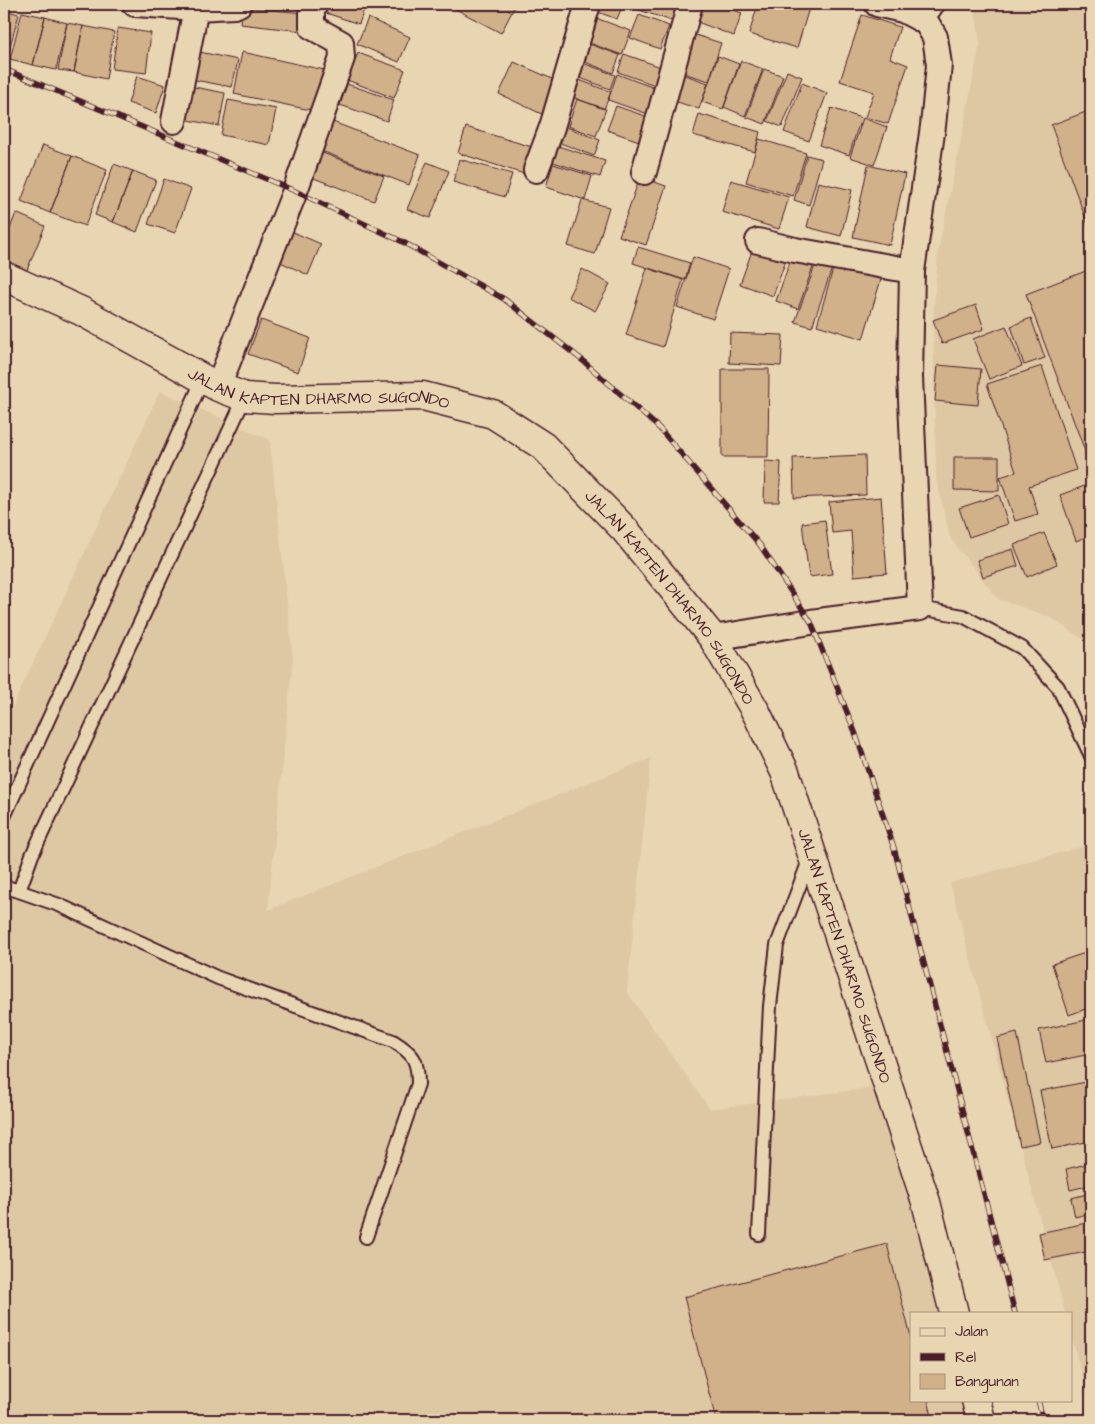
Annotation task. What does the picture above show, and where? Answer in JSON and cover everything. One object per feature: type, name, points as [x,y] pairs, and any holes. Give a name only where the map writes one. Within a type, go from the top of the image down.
[{"type":"main road","name":"JALAN KAPTEN DHARMO SUGONDO","points":[[4,276],[81,311],[210,383],[245,397],[275,400],[423,396],[493,414],[543,446],[624,530],[713,638],[756,712],[785,772],[926,1202],[954,1312]]},
{"type":"main road","points":[[976,1402],[981,1420]]},
{"type":"street","points":[[135,4],[196,8],[234,6],[239,4]]},
{"type":"street","points":[[210,383],[295,191],[342,58],[341,43],[312,28],[312,11],[315,4]]},
{"type":"street","points":[[536,170],[552,127],[588,4]]},
{"type":"street","points":[[644,172],[690,4]]},
{"type":"street","points":[[713,638],[920,608],[910,377],[912,271],[933,126],[938,65],[932,13],[903,10],[877,4]]},
{"type":"street","points":[[174,121],[196,8]]},
{"type":"street","points":[[758,241],[794,250],[912,271]]},
{"type":"lane","points":[[4,818],[210,383]]},
{"type":"lane","points":[[19,891],[32,856],[245,397]]},
{"type":"lane","points":[[920,608],[963,616],[1022,648],[1058,687],[1091,756]]},
{"type":"lane","points":[[759,1234],[770,1006],[777,945],[812,851]]},
{"type":"lane","points":[[4,886],[59,905],[218,978],[393,1041],[408,1051],[418,1065],[418,1084],[366,1237]]},
{"type":"shaded area","points":[[974,4],[1091,4],[1091,645],[1050,617],[998,599],[950,538],[936,478],[933,320],[938,252],[980,44]]},
{"type":"shaded area","points":[[160,391],[270,440],[293,658],[268,910],[651,758],[627,992],[710,1109],[892,1085],[949,1312],[910,1312],[910,1402],[972,1402],[976,1420],[4,1420],[4,725]]},
{"type":"shaded area","points":[[1091,844],[1091,1410],[1072,1339],[1072,1312],[1065,1312],[950,883]]},
{"type":"building","points":[[246,4],[279,4],[279,8]]},
{"type":"building","points":[[281,4],[310,4],[308,11],[281,6]]},
{"type":"building","points":[[322,4],[366,4],[359,24],[320,11]]},
{"type":"building","points":[[446,4],[516,4],[501,33]]},
{"type":"building","points":[[598,4],[623,4],[617,19],[595,11]]},
{"type":"building","points":[[641,4],[680,4],[678,23],[639,10]]},
{"type":"building","points":[[698,4],[716,4],[742,13],[734,36],[692,20]]},
{"type":"building","points":[[758,4],[793,4],[809,8],[797,48],[749,34]]},
{"type":"building","points":[[242,7],[304,13],[302,31],[240,24]]},
{"type":"building","points":[[4,10],[19,14],[9,50],[4,48]]},
{"type":"building","points":[[22,12],[45,17],[33,65],[10,59]]},
{"type":"building","points":[[639,15],[669,26],[660,49],[630,38]]},
{"type":"building","points":[[862,15],[900,27],[890,58],[908,65],[888,124],[865,117],[874,92],[840,81]]},
{"type":"building","points":[[45,17],[67,23],[56,70],[33,65]]},
{"type":"building","points":[[593,17],[631,31],[622,55],[584,41]]},
{"type":"building","points":[[368,18],[410,37],[399,62],[357,44]]},
{"type":"building","points":[[67,23],[83,26],[74,72],[58,70]]},
{"type":"building","points":[[83,26],[114,32],[106,79],[74,72]]},
{"type":"building","points":[[118,28],[151,33],[146,73],[112,69]]},
{"type":"building","points":[[686,32],[721,43],[709,81],[674,70]]},
{"type":"building","points":[[586,43],[620,55],[613,73],[580,60]]},
{"type":"building","points":[[190,50],[238,60],[232,87],[184,78]]},
{"type":"building","points":[[242,52],[329,71],[320,112],[234,94]]},
{"type":"building","points":[[358,53],[405,70],[394,98],[347,80]]},
{"type":"building","points":[[624,54],[661,67],[655,85],[618,72]]},
{"type":"building","points":[[718,56],[739,64],[723,109],[702,102]]},
{"type":"building","points":[[741,61],[763,69],[745,116],[724,107]]},
{"type":"building","points":[[514,62],[559,82],[544,115],[499,94]]},
{"type":"building","points":[[580,62],[615,75],[610,89],[575,76]]},
{"type":"building","points":[[764,69],[783,76],[765,124],[746,117]]},
{"type":"building","points":[[674,71],[708,83],[699,109],[665,98]]},
{"type":"building","points":[[787,71],[802,77],[782,127],[767,121]]},
{"type":"building","points":[[617,74],[657,89],[648,114],[608,100]]},
{"type":"building","points":[[137,76],[165,85],[156,113],[128,103]]},
{"type":"building","points":[[579,80],[611,92],[604,109],[572,97]]},
{"type":"building","points":[[802,83],[827,93],[809,141],[784,132]]},
{"type":"building","points":[[347,84],[394,100],[387,121],[340,105]]},
{"type":"building","points":[[184,85],[225,93],[219,126],[178,118]]},
{"type":"building","points":[[577,99],[606,109],[596,136],[568,126]]},
{"type":"building","points":[[228,100],[276,109],[269,145],[221,135]]},
{"type":"building","points":[[616,106],[651,118],[642,142],[607,130]]},
{"type":"building","points":[[831,108],[861,118],[849,155],[819,145]]},
{"type":"building","points":[[1091,110],[1091,233],[1051,125]]},
{"type":"building","points":[[699,114],[760,132],[755,152],[693,135]]},
{"type":"building","points":[[863,118],[887,127],[874,165],[850,157]]},
{"type":"building","points":[[330,121],[420,155],[409,185],[319,150]]},
{"type":"building","points":[[564,126],[600,140],[594,156],[558,142]]},
{"type":"building","points":[[466,127],[532,147],[524,174],[458,153]]},
{"type":"building","points":[[759,139],[806,153],[793,196],[746,182]]},
{"type":"building","points":[[43,145],[72,156],[50,213],[21,201]]},
{"type":"building","points":[[558,146],[605,161],[600,177],[553,162]]},
{"type":"building","points":[[4,149],[9,152],[4,162]]},
{"type":"building","points":[[320,152],[384,176],[374,201],[311,177]]},
{"type":"building","points":[[807,155],[822,159],[809,205],[794,200]]},
{"type":"building","points":[[72,156],[107,170],[85,226],[50,213]]},
{"type":"building","points":[[459,159],[512,174],[505,197],[453,182]]},
{"type":"building","points":[[427,162],[449,171],[430,218],[407,209]]},
{"type":"building","points":[[114,164],[133,171],[113,222],[95,215]]},
{"type":"building","points":[[553,164],[592,176],[585,200],[546,187]]},
{"type":"building","points":[[868,165],[905,174],[890,245],[853,237]]},
{"type":"building","points":[[133,171],[156,180],[137,232],[113,222]]},
{"type":"building","points":[[640,177],[666,186],[646,245],[619,236]]},
{"type":"building","points":[[164,179],[191,189],[175,233],[148,224]]},
{"type":"building","points":[[731,180],[789,197],[779,229],[722,212]]},
{"type":"building","points":[[818,182],[852,190],[841,236],[807,227]]},
{"type":"building","points":[[582,200],[609,207],[595,254],[568,246]]},
{"type":"building","points":[[16,213],[45,226],[27,270],[4,260],[4,244]]},
{"type":"building","points":[[286,229],[321,244],[308,275],[272,258]]},
{"type":"building","points":[[638,247],[690,263],[685,280],[633,263]]},
{"type":"building","points":[[753,248],[786,260],[773,296],[740,284]]},
{"type":"building","points":[[792,256],[814,264],[798,309],[776,301]]},
{"type":"building","points":[[693,257],[729,269],[713,319],[677,307]]},
{"type":"building","points":[[817,260],[833,265],[812,327],[795,322]]},
{"type":"building","points":[[835,262],[882,276],[863,339],[817,325]]},
{"type":"building","points":[[647,268],[683,280],[663,347],[626,335]]},
{"type":"building","points":[[582,269],[610,284],[595,311],[568,297]]},
{"type":"building","points":[[1091,269],[1091,467],[1026,294]]},
{"type":"building","points":[[976,305],[984,329],[942,344],[933,320]]},
{"type":"building","points":[[1031,318],[1045,358],[1024,365],[1011,326]]},
{"type":"building","points":[[261,320],[310,338],[298,372],[248,354]]},
{"type":"building","points":[[1006,326],[1022,366],[989,379],[973,339]]},
{"type":"building","points":[[730,333],[783,335],[781,366],[729,363]]},
{"type":"building","points":[[938,365],[981,369],[978,405],[935,401]]},
{"type":"building","points":[[1042,366],[1076,470],[1029,486],[1038,514],[1015,521],[1000,477],[1016,472],[987,384]]},
{"type":"building","points":[[722,369],[769,369],[768,457],[722,457]]},
{"type":"building","points":[[865,455],[866,495],[794,498],[793,458]]},
{"type":"building","points":[[954,457],[999,457],[999,491],[954,490]]},
{"type":"building","points":[[765,461],[781,462],[779,502],[764,502]]},
{"type":"building","points":[[1087,485],[1091,497],[1091,535],[1076,541],[1060,495]]},
{"type":"building","points":[[999,495],[1008,524],[969,537],[959,508]]},
{"type":"building","points":[[881,497],[887,573],[854,576],[851,531],[832,533],[829,502]]},
{"type":"building","points":[[825,520],[832,574],[809,577],[802,523]]},
{"type":"building","points":[[1044,533],[1057,564],[1027,577],[1014,545]]},
{"type":"building","points":[[1013,549],[1018,566],[983,577],[977,560]]},
{"type":"building","points":[[1088,952],[1091,962],[1091,1007],[1069,1015],[1052,964]]},
{"type":"building","points":[[1091,1019],[1091,1054],[1046,1063],[1039,1030]]},
{"type":"building","points":[[1017,1033],[1040,1142],[1020,1146],[997,1038]]},
{"type":"building","points":[[1091,1081],[1091,1141],[1052,1149],[1040,1091]]},
{"type":"building","points":[[1091,1163],[1091,1185],[1070,1190],[1066,1169]]},
{"type":"building","points":[[1091,1193],[1091,1213],[1075,1217],[1071,1198]]},
{"type":"building","points":[[1091,1222],[1091,1251],[1045,1260],[1039,1233]]},
{"type":"building","points":[[887,1244],[910,1333],[910,1402],[928,1402],[933,1420],[716,1420],[684,1297]]},
{"type":"railway","points":[[4,69],[295,191],[401,241],[504,299],[582,360],[659,428],[760,545],[811,622],[855,732],[894,848],[1015,1312]]},
{"type":"railway","points":[[1038,1402],[1043,1420]]}]
